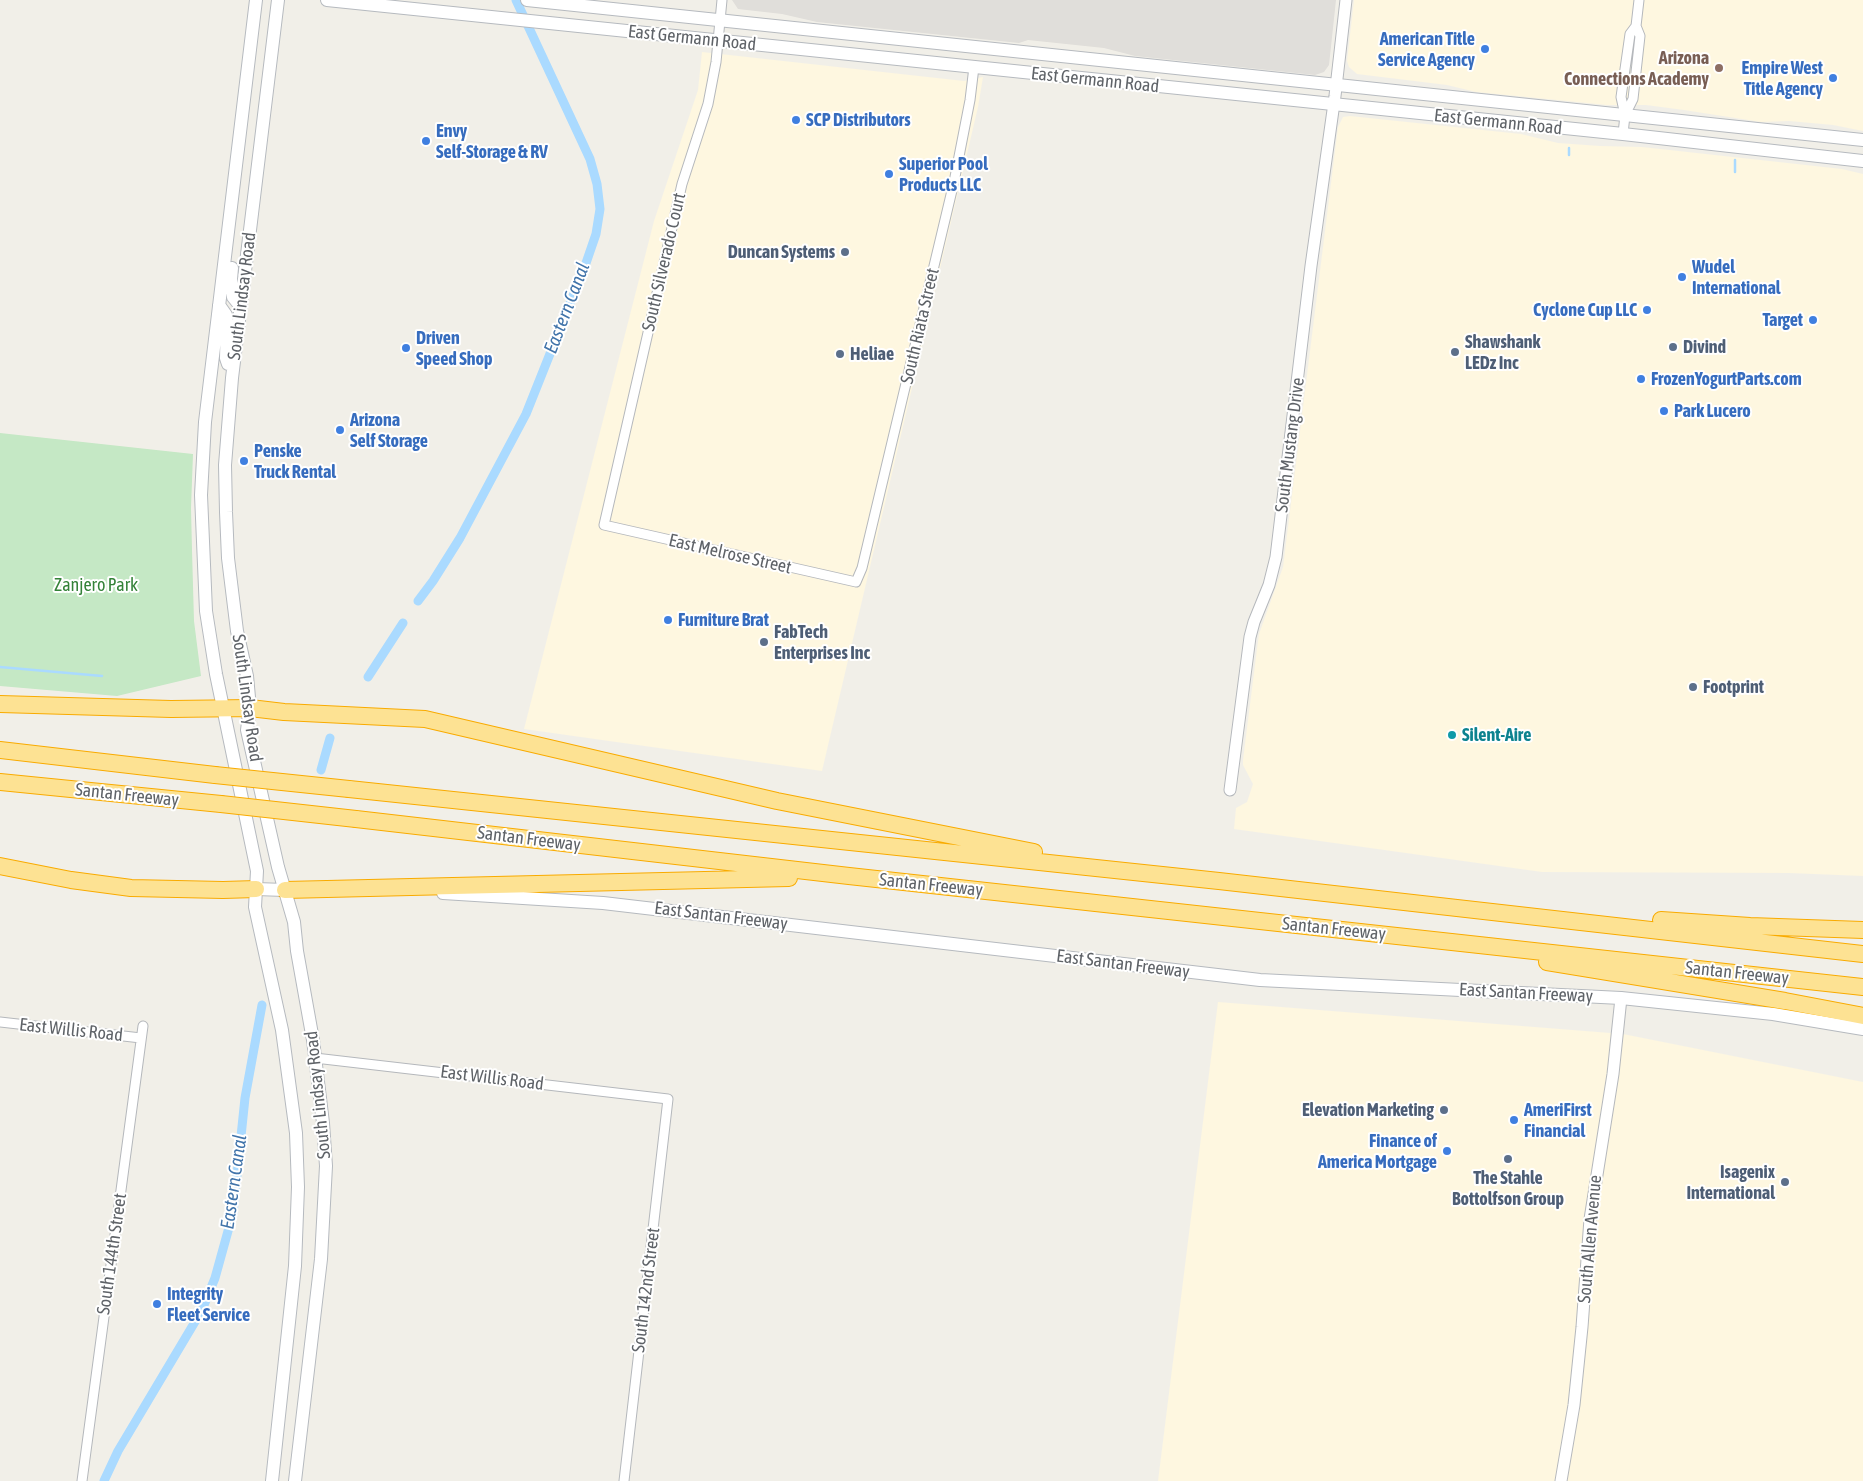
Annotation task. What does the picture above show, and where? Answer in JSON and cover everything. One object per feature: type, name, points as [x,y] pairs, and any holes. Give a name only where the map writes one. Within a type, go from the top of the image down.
[{"type":"highway","points":[[0,704],[171,709],[250,708],[284,712],[399,717],[438,721],[836,814],[1070,858],[1219,881]]},
{"type":"highway","name":"Santan Freeway","points":[[0,750],[215,775],[1219,881],[1863,954]]},
{"type":"highway","name":"Santan Freeway","points":[[0,782],[221,804],[849,876],[1863,987]]},
{"type":"highway","points":[[0,866],[71,880],[123,887],[223,890],[256,888]]},
{"type":"highway","points":[[285,890],[849,876]]},
{"type":"highway","points":[[1474,910],[1530,909],[1687,922],[1863,930]]},
{"type":"highway","points":[[1492,947],[1558,965],[1785,1001],[1863,1016]]},
{"type":"main road","name":"South Lindsay Road","points":[[256,0],[204,422],[201,495],[206,611],[223,708],[257,871],[255,907],[287,1056],[295,1125],[298,1187],[295,1266],[292,1310],[272,1481]]},
{"type":"main road","name":"South Lindsay Road","points":[[278,0],[232,378],[225,465],[228,558],[238,631],[247,676],[250,708],[248,730],[278,867],[294,922],[297,952],[315,1058],[326,1166],[321,1259],[295,1481]]},
{"type":"main road","name":"East Germann Road","points":[[327,0],[974,67],[1626,115],[1863,140]]},
{"type":"main road","name":"East Germann Road","points":[[527,0],[720,20],[1335,95],[1623,134],[1863,161]]},
{"type":"main road","points":[[229,223],[233,250],[231,288],[233,296],[241,307]]},
{"type":"main road","points":[[219,306],[226,315],[228,333],[226,358],[232,378]]},
{"type":"main road","points":[[256,888],[285,890]]},
{"type":"main road","name":"East Santan Freeway","points":[[383,888],[602,903],[1260,980],[1621,998],[1735,1009],[1863,1029]]},
{"type":"street","name":"South Silverado Court","points":[[604,525],[682,184],[708,104],[718,41],[722,0]]},
{"type":"street","name":"South Mustang Drive","points":[[1230,790],[1250,637],[1269,585],[1276,556],[1346,0]]},
{"type":"street","points":[[1623,134],[1626,115],[1621,97],[1630,34],[1636,26],[1640,0]]},
{"type":"street","name":"South Riata Street","points":[[856,582],[862,568],[877,508],[954,182],[970,100],[974,67]]},
{"type":"street","name":"East Melrose Street","points":[[604,525],[856,582]]},
{"type":"street","name":"South Allen Avenue","points":[[1560,1481],[1575,1397],[1583,1319],[1589,1225],[1600,1144],[1613,1074],[1621,998]]},
{"type":"street","name":"East Willis Road","points":[[0,1022],[141,1038]]},
{"type":"street","name":"South 144th Street","points":[[82,1481],[143,1026]]},
{"type":"street","name":"East Willis Road","points":[[315,1058],[668,1099]]},
{"type":"street","name":"South 142nd Street","points":[[624,1481],[668,1099]]},
{"type":"shaded area","points":[[732,0],[1336,0],[1329,65],[1324,72],[1315,75],[1135,56],[1104,48],[1028,40],[1019,43],[817,22],[782,14],[738,9]]},
{"type":"shaded area","points":[[1354,0],[1863,0],[1863,131],[1833,125],[1789,121],[1761,122],[1646,105],[1607,105],[1476,92],[1447,85],[1357,74],[1349,67],[1347,61]]},
{"type":"shaded area","points":[[702,52],[964,81],[983,77],[978,107],[822,771],[524,729],[654,221],[698,90]]},
{"type":"shaded area","points":[[1350,116],[1521,134],[1558,143],[1642,147],[1842,169],[1863,174],[1863,876],[1789,873],[1542,872],[1234,829],[1236,808],[1247,802],[1253,784],[1243,765],[1243,760],[1259,634],[1283,567],[1338,127],[1343,117]]},
{"type":"shaded area","points":[[1218,1002],[1623,1034],[1863,1082],[1863,1481],[1158,1481]]},
{"type":"green space","name":"Zanjero Park","points":[[0,433],[193,454],[191,508],[194,621],[201,676],[117,696],[0,686]]},
{"type":"waterway","name":"Eastern Canal","points":[[418,601],[460,538],[526,414],[596,234],[600,209],[597,184],[590,159],[516,0]]},
{"type":"waterway","points":[[1569,148],[1569,155]]},
{"type":"waterway","points":[[1735,160],[1735,172]]},
{"type":"waterway","name":"Eastern Canal","points":[[368,677],[403,623]]},
{"type":"waterway","points":[[0,667],[102,676]]},
{"type":"waterway","name":"Eastern Canal","points":[[321,770],[330,738]]},
{"type":"waterway","name":"Eastern Canal","points":[[104,1481],[118,1451],[202,1310],[215,1278],[233,1213],[245,1098],[262,1005]]},
{"type":"place","name":"American Title Service Agency","points":[[1485,49]]},
{"type":"place","name":"Arizona Connections Academy","points":[[1719,68]]},
{"type":"place","name":"Empire West Title Agency","points":[[1833,78]]},
{"type":"place","name":"SCP Distributors","points":[[796,120]]},
{"type":"place","name":"Envy Self-Storage & RV","points":[[426,141]]},
{"type":"place","name":"Superior Pool Products LLC","points":[[889,174]]},
{"type":"place","name":"Duncan Systems","points":[[845,252]]},
{"type":"place","name":"Wudel International","points":[[1682,277]]},
{"type":"place","name":"Cyclone Cup LLC","points":[[1647,310]]},
{"type":"place","name":"Target","points":[[1813,320]]},
{"type":"place","name":"Divind","points":[[1673,347]]},
{"type":"place","name":"Driven Speed Shop","points":[[406,348]]},
{"type":"place","name":"Shawshank LEDz Inc","points":[[1455,352]]},
{"type":"place","name":"Heliae","points":[[840,354]]},
{"type":"place","name":"FrozenYogurtParts.com","points":[[1641,379]]},
{"type":"place","name":"Park Lucero","points":[[1664,411]]},
{"type":"place","name":"Arizona Self Storage","points":[[340,430]]},
{"type":"place","name":"Penske Truck Rental","points":[[244,461]]},
{"type":"place","name":"Furniture Brat","points":[[668,620]]},
{"type":"place","name":"FabTech Enterprises Inc","points":[[764,642]]},
{"type":"place","name":"Footprint","points":[[1693,687]]},
{"type":"place","name":"Silent-Aire","points":[[1452,735]]},
{"type":"place","name":"Elevation Marketing","points":[[1444,1110]]},
{"type":"place","name":"AmeriFirst Financial","points":[[1514,1120]]},
{"type":"place","name":"Finance of America Mortgage","points":[[1447,1151]]},
{"type":"place","name":"The Stahle Bottolfson Group","points":[[1508,1159]]},
{"type":"place","name":"Isagenix International","points":[[1785,1182]]},
{"type":"place","name":"Integrity Fleet Service","points":[[157,1304]]}]
